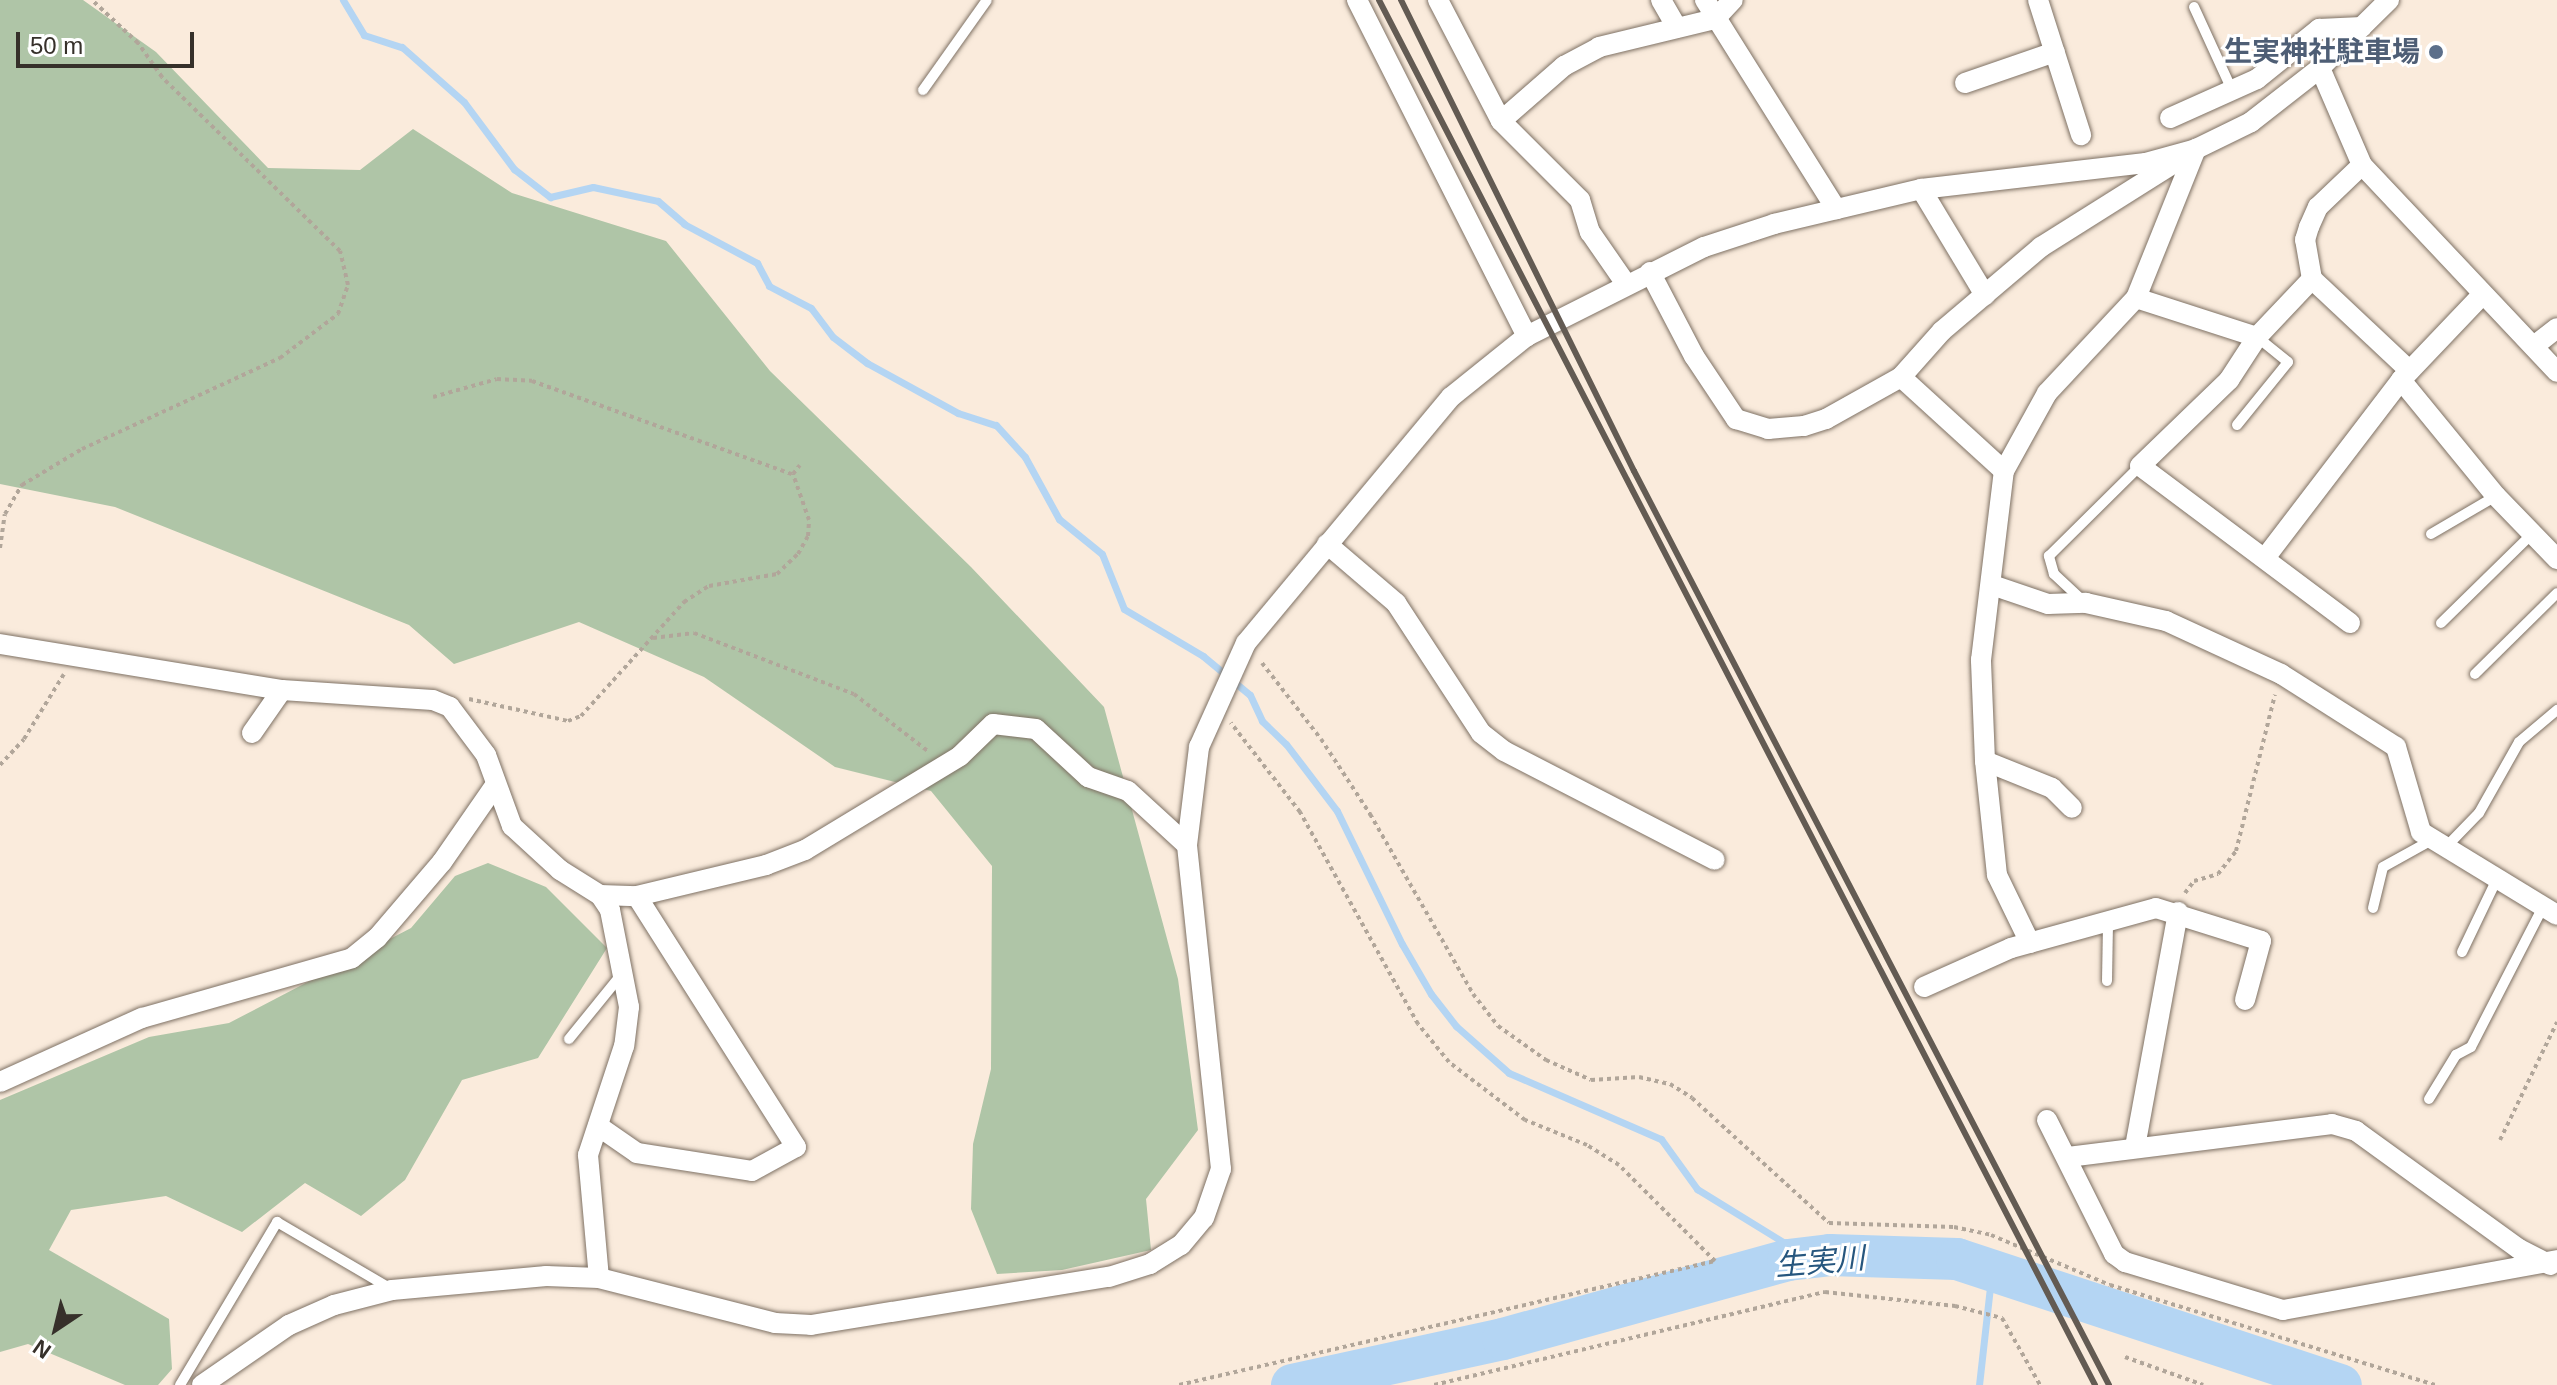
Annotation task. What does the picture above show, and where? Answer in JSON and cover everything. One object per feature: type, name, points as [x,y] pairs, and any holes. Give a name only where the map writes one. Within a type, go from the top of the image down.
[{"type":"street","points":[[1357,0],[1527,336]]},
{"type":"street","points":[[1438,0],[1501,121],[1580,200],[1590,232],[1626,284]]},
{"type":"street","points":[[1661,0],[1677,28]]},
{"type":"street","points":[[1705,0],[1836,209]]},
{"type":"street","points":[[1501,121],[1564,66],[1599,47],[1715,19],[1733,0]]},
{"type":"street","points":[[2038,0],[2081,135]]},
{"type":"street","points":[[1650,272],[1694,356],[1736,419],[1768,429],[1804,426],[1901,377],[1942,331],[2041,247],[2196,149],[2251,122],[2320,68],[2389,0]]},
{"type":"street","points":[[2170,118],[2257,79],[2319,29],[2362,27]]},
{"type":"street","points":[[1965,83],[2055,52]]},
{"type":"street","points":[[2320,68],[2362,165],[2481,296],[2557,372]]},
{"type":"street","points":[[202,1385],[289,1325],[334,1305],[392,1290],[546,1276],[599,1278],[775,1323],[811,1325],[1109,1277],[1150,1264],[1181,1245],[1204,1218],[1221,1169],[1187,845],[1189,797],[1215,703],[1246,643],[1451,397],[1527,336],[1704,247],[1836,209],[1921,189],[2146,163],[2196,149]]},
{"type":"street","points":[[2030,943],[1997,875],[1985,761],[1981,660],[2004,471],[2047,393],[2136,298],[2196,149]]},
{"type":"street","points":[[2362,165],[2318,207],[2309,227],[2305,240],[2312,279],[2406,375],[2496,496],[2557,559]]},
{"type":"street","points":[[1921,189],[1985,295]]},
{"type":"street","points":[[2312,279],[2257,337],[2229,380],[2140,466],[2350,623]]},
{"type":"street","points":[[2265,558],[2406,375],[2481,296]]},
{"type":"street","points":[[2136,298],[2257,337]]},
{"type":"street","points":[[2534,346],[2557,328]]},
{"type":"street","points":[[1901,377],[2004,471]]},
{"type":"street","points":[[1327,544],[1396,603],[1481,733],[1504,751],[1715,860]]},
{"type":"street","points":[[1992,585],[2048,604],[2086,603],[2166,621],[2281,674],[2396,747],[2421,832],[2550,911]]},
{"type":"street","points":[[0,644],[282,690],[433,700],[450,707],[486,755],[494,787],[512,826],[560,870],[600,895],[610,910],[625,970],[629,1007],[624,1046],[588,1155],[599,1278]]},
{"type":"street","points":[[252,733],[282,690]]},
{"type":"street","points":[[600,895],[637,896],[766,865],[805,850],[960,756],[993,724],[1030,725],[1088,777],[1128,791],[1187,845]]},
{"type":"street","points":[[1985,761],[2052,788],[2072,808]]},
{"type":"street","points":[[0,1082],[142,1018],[352,958],[377,938],[442,862],[494,787]]},
{"type":"street","points":[[598,1126],[637,1153],[752,1171],[796,1147],[637,896]]},
{"type":"street","points":[[1924,987],[2030,943],[2156,908],[2178,912],[2261,941],[2245,1000]]},
{"type":"street","points":[[2135,1147],[2178,912]]},
{"type":"street","points":[[2047,1120],[2114,1254],[2125,1262],[2283,1310],[2554,1264]]},
{"type":"street","points":[[2068,1157],[2332,1124],[2356,1131],[2519,1249],[2554,1264]]},
{"type":"lane","points":[[923,90],[987,0]]},
{"type":"lane","points":[[2194,7],[2232,90]]},
{"type":"lane","points":[[2237,425],[2288,362],[2257,337]]},
{"type":"lane","points":[[2086,603],[2054,574],[2049,556],[2140,466]]},
{"type":"lane","points":[[2431,534],[2496,496]]},
{"type":"lane","points":[[2441,623],[2533,533]]},
{"type":"lane","points":[[2475,674],[2557,593]]},
{"type":"lane","points":[[2373,908],[2383,867],[2438,844],[2479,813],[2519,742],[2557,710]]},
{"type":"lane","points":[[2462,952],[2497,879]]},
{"type":"lane","points":[[2429,1099],[2456,1055],[2471,1047],[2550,911]]},
{"type":"lane","points":[[2107,981],[2108,923]]},
{"type":"lane","points":[[569,1039],[625,970]]},
{"type":"lane","points":[[180,1385],[277,1222],[392,1290]]},
{"type":"path","points":[[0,548],[5,514],[22,485],[82,449],[280,358],[338,314],[348,285],[340,251],[162,77],[138,43],[92,0]]},
{"type":"path","points":[[433,397],[497,379],[532,381],[793,474]]},
{"type":"path","points":[[793,474],[800,465]]},
{"type":"path","points":[[450,707],[459,699],[473,699],[568,721],[594,706],[684,602],[709,586],[777,574],[798,554],[808,536],[809,520],[793,474]]},
{"type":"path","points":[[653,638],[694,633],[854,694],[943,764]]},
{"type":"path","points":[[1246,643],[1321,739],[1473,994],[1498,1026],[1546,1060],[1591,1080],[1639,1077],[1670,1084],[1692,1098],[1829,1223],[1954,1227],[1991,1235],[2110,1285],[2435,1385]]},
{"type":"path","points":[[0,765],[24,739],[73,658]]},
{"type":"path","points":[[2178,912],[2187,888],[2218,874],[2243,836],[2281,674]]},
{"type":"path","points":[[1179,1385],[1715,1261],[1619,1165],[1587,1145],[1525,1120],[1449,1062],[1418,1024],[1300,812],[1215,703]]},
{"type":"path","points":[[2500,1140],[2557,1022]]},
{"type":"path","points":[[1434,1385],[1825,1292],[1955,1306],[2002,1318],[2040,1385]]},
{"type":"path","points":[[2125,1357],[2203,1385]]},
{"type":"green space","points":[[0,0],[83,0],[156,52],[268,168],[360,170],[413,129],[512,193],[666,241],[770,371],[971,567],[1104,707],[1178,979],[1198,1130],[1146,1199],[1151,1250],[1062,1270],[997,1274],[971,1209],[973,1144],[991,1069],[992,866],[931,791],[835,767],[704,677],[579,622],[454,664],[409,625],[115,507],[0,484]]},
{"type":"green space","points":[[488,863],[546,887],[607,948],[538,1058],[462,1080],[405,1180],[361,1216],[305,1183],[242,1232],[166,1196],[71,1210],[49,1250],[169,1319],[172,1369],[158,1385],[125,1385],[28,1344],[0,1352],[0,1100],[149,1037],[229,1023],[411,928],[455,876]]},
{"type":"waterway","points":[[343,0],[364,35],[402,47],[464,102],[514,169],[550,197],[593,187],[658,201],[684,224],[757,263],[769,286],[811,308],[833,337],[867,363],[958,413],[996,425],[1025,457],[1059,519],[1102,554],[1124,609],[1203,656],[1250,695],[1262,721],[1286,744],[1337,811],[1402,944],[1431,994],[1456,1026],[1509,1073],[1661,1139],[1697,1189],[1809,1258]]},
{"type":"waterway","name":"生実川","points":[[1292,1385],[1503,1339],[1788,1260],[1830,1255],[1957,1259],[2341,1385]]},
{"type":"waterway","points":[[1979,1385],[1992,1270]]},
{"type":"railway","points":[[1379,0],[2095,1385]]},
{"type":"railway","points":[[1401,0],[1634,471],[2109,1385]]},
{"type":"place","name":"生実神社駐車場","points":[[2436,52]]}]
